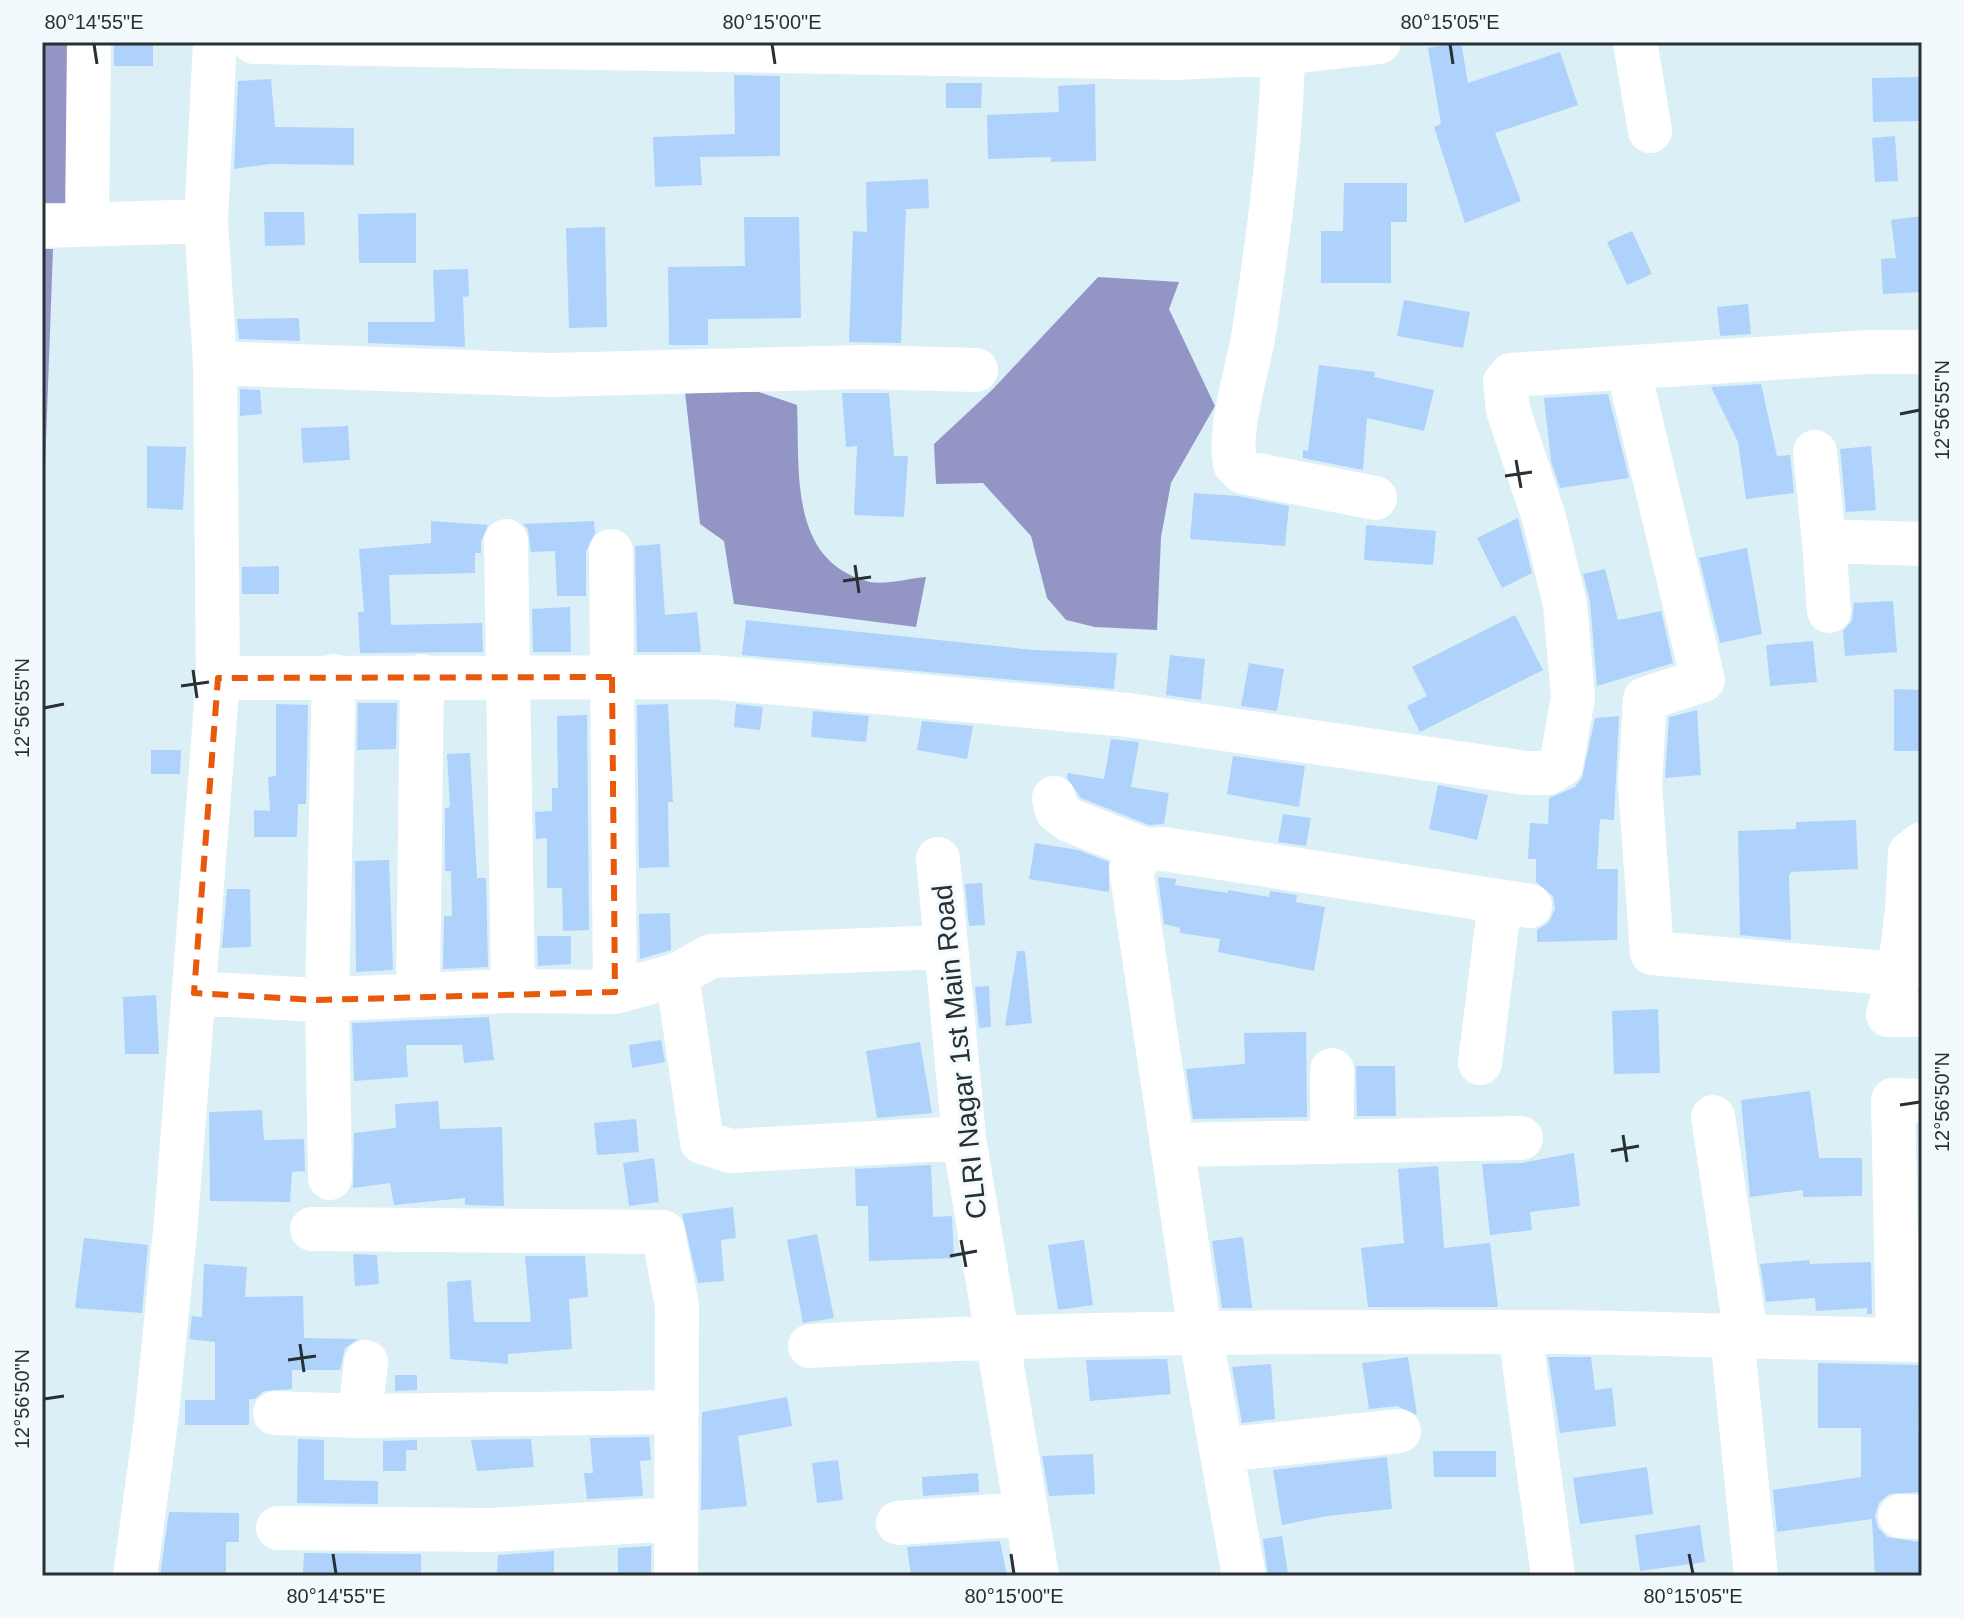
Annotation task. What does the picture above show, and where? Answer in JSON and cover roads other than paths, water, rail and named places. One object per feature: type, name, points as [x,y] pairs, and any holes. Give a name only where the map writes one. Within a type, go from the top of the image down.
[{"type":"street","points":[[87,223],[89,42]]},
{"type":"street","points":[[135,1576],[158,1405],[218,678],[215,363],[206,221],[215,42]]},
{"type":"street","points":[[254,42],[1283,53],[1379,42]]},
{"type":"street","points":[[1635,42],[1650,131]]},
{"type":"street","points":[[1283,53],[1281,137],[1254,335],[1234,439],[1235,464],[1243,472],[1375,498]]},
{"type":"street","points":[[42,226],[206,221]]},
{"type":"street","points":[[218,678],[711,677],[1128,715],[1526,773],[1548,773],[1561,765],[1572,706],[1565,604],[1544,518],[1508,410],[1505,382],[1511,375],[1868,352],[1922,352]]},
{"type":"street","points":[[215,363],[550,375],[864,367],[976,370]]},
{"type":"street","points":[[1628,368],[1703,680],[1645,699],[1640,784],[1652,953],[1899,974]]},
{"type":"street","points":[[1815,452],[1829,611]]},
{"type":"street","points":[[506,541],[513,991]]},
{"type":"street","points":[[1824,541],[1922,544]]},
{"type":"street","points":[[611,551],[615,992]]},
{"type":"street","points":[[330,1178],[327,999],[334,676]]},
{"type":"street","points":[[418,995],[422,676]]},
{"type":"street","points":[[1054,798],[1057,811],[1069,820],[1145,850],[1164,849],[1515,904],[1480,1063]]},
{"type":"street","points":[[1922,844],[1910,853],[1914,911],[1888,1015],[1922,1015]]},
{"type":"street","points":[[1145,850],[1131,869],[1200,1332],[1244,1576]]},
{"type":"street","name":"CLRI Nagar 1st Main Road","points":[[938,859],[964,1138],[1024,1514],[1037,1576]]},
{"type":"street","points":[[194,993],[327,999],[513,991],[615,992],[677,975],[711,956],[944,947]]},
{"type":"street","points":[[677,975],[702,1142],[731,1151],[964,1138]]},
{"type":"street","points":[[1332,1070],[1332,1142]]},
{"type":"street","points":[[810,1346],[997,1335],[1200,1332],[1520,1333],[1910,1340],[1909,1188],[1893,1100],[1922,1101]]},
{"type":"street","points":[[1713,1117],[1739,1336],[1756,1576]]},
{"type":"street","points":[[1173,1145],[1521,1138]]},
{"type":"street","points":[[312,1229],[663,1232],[677,1306],[676,1576]]},
{"type":"street","points":[[1520,1333],[1553,1576]]},
{"type":"street","points":[[360,1416],[366,1362]]},
{"type":"street","points":[[275,1413],[360,1416],[677,1412]]},
{"type":"street","points":[[1221,1450],[1399,1431]]},
{"type":"street","points":[[898,1523],[1024,1514]]},
{"type":"street","points":[[278,1528],[491,1530],[676,1519]]},
{"type":"water","points":[[42,42],[88,42],[84,203],[42,203]]},
{"type":"water","points":[[42,249],[53,249],[42,551]]},
{"type":"water","points":[[1098,277],[1179,282],[1169,309],[1215,406],[1171,483],[1161,537],[1157,630],[1095,627],[1066,620],[1047,598],[1031,536],[983,483],[936,484],[934,444],[993,389]]},
{"type":"water","points":[[685,392],[759,392],[797,405],[800,485],[812,535],[824,555],[843,571],[870,582],[926,577],[916,627],[734,604],[724,541],[700,524]]}]
